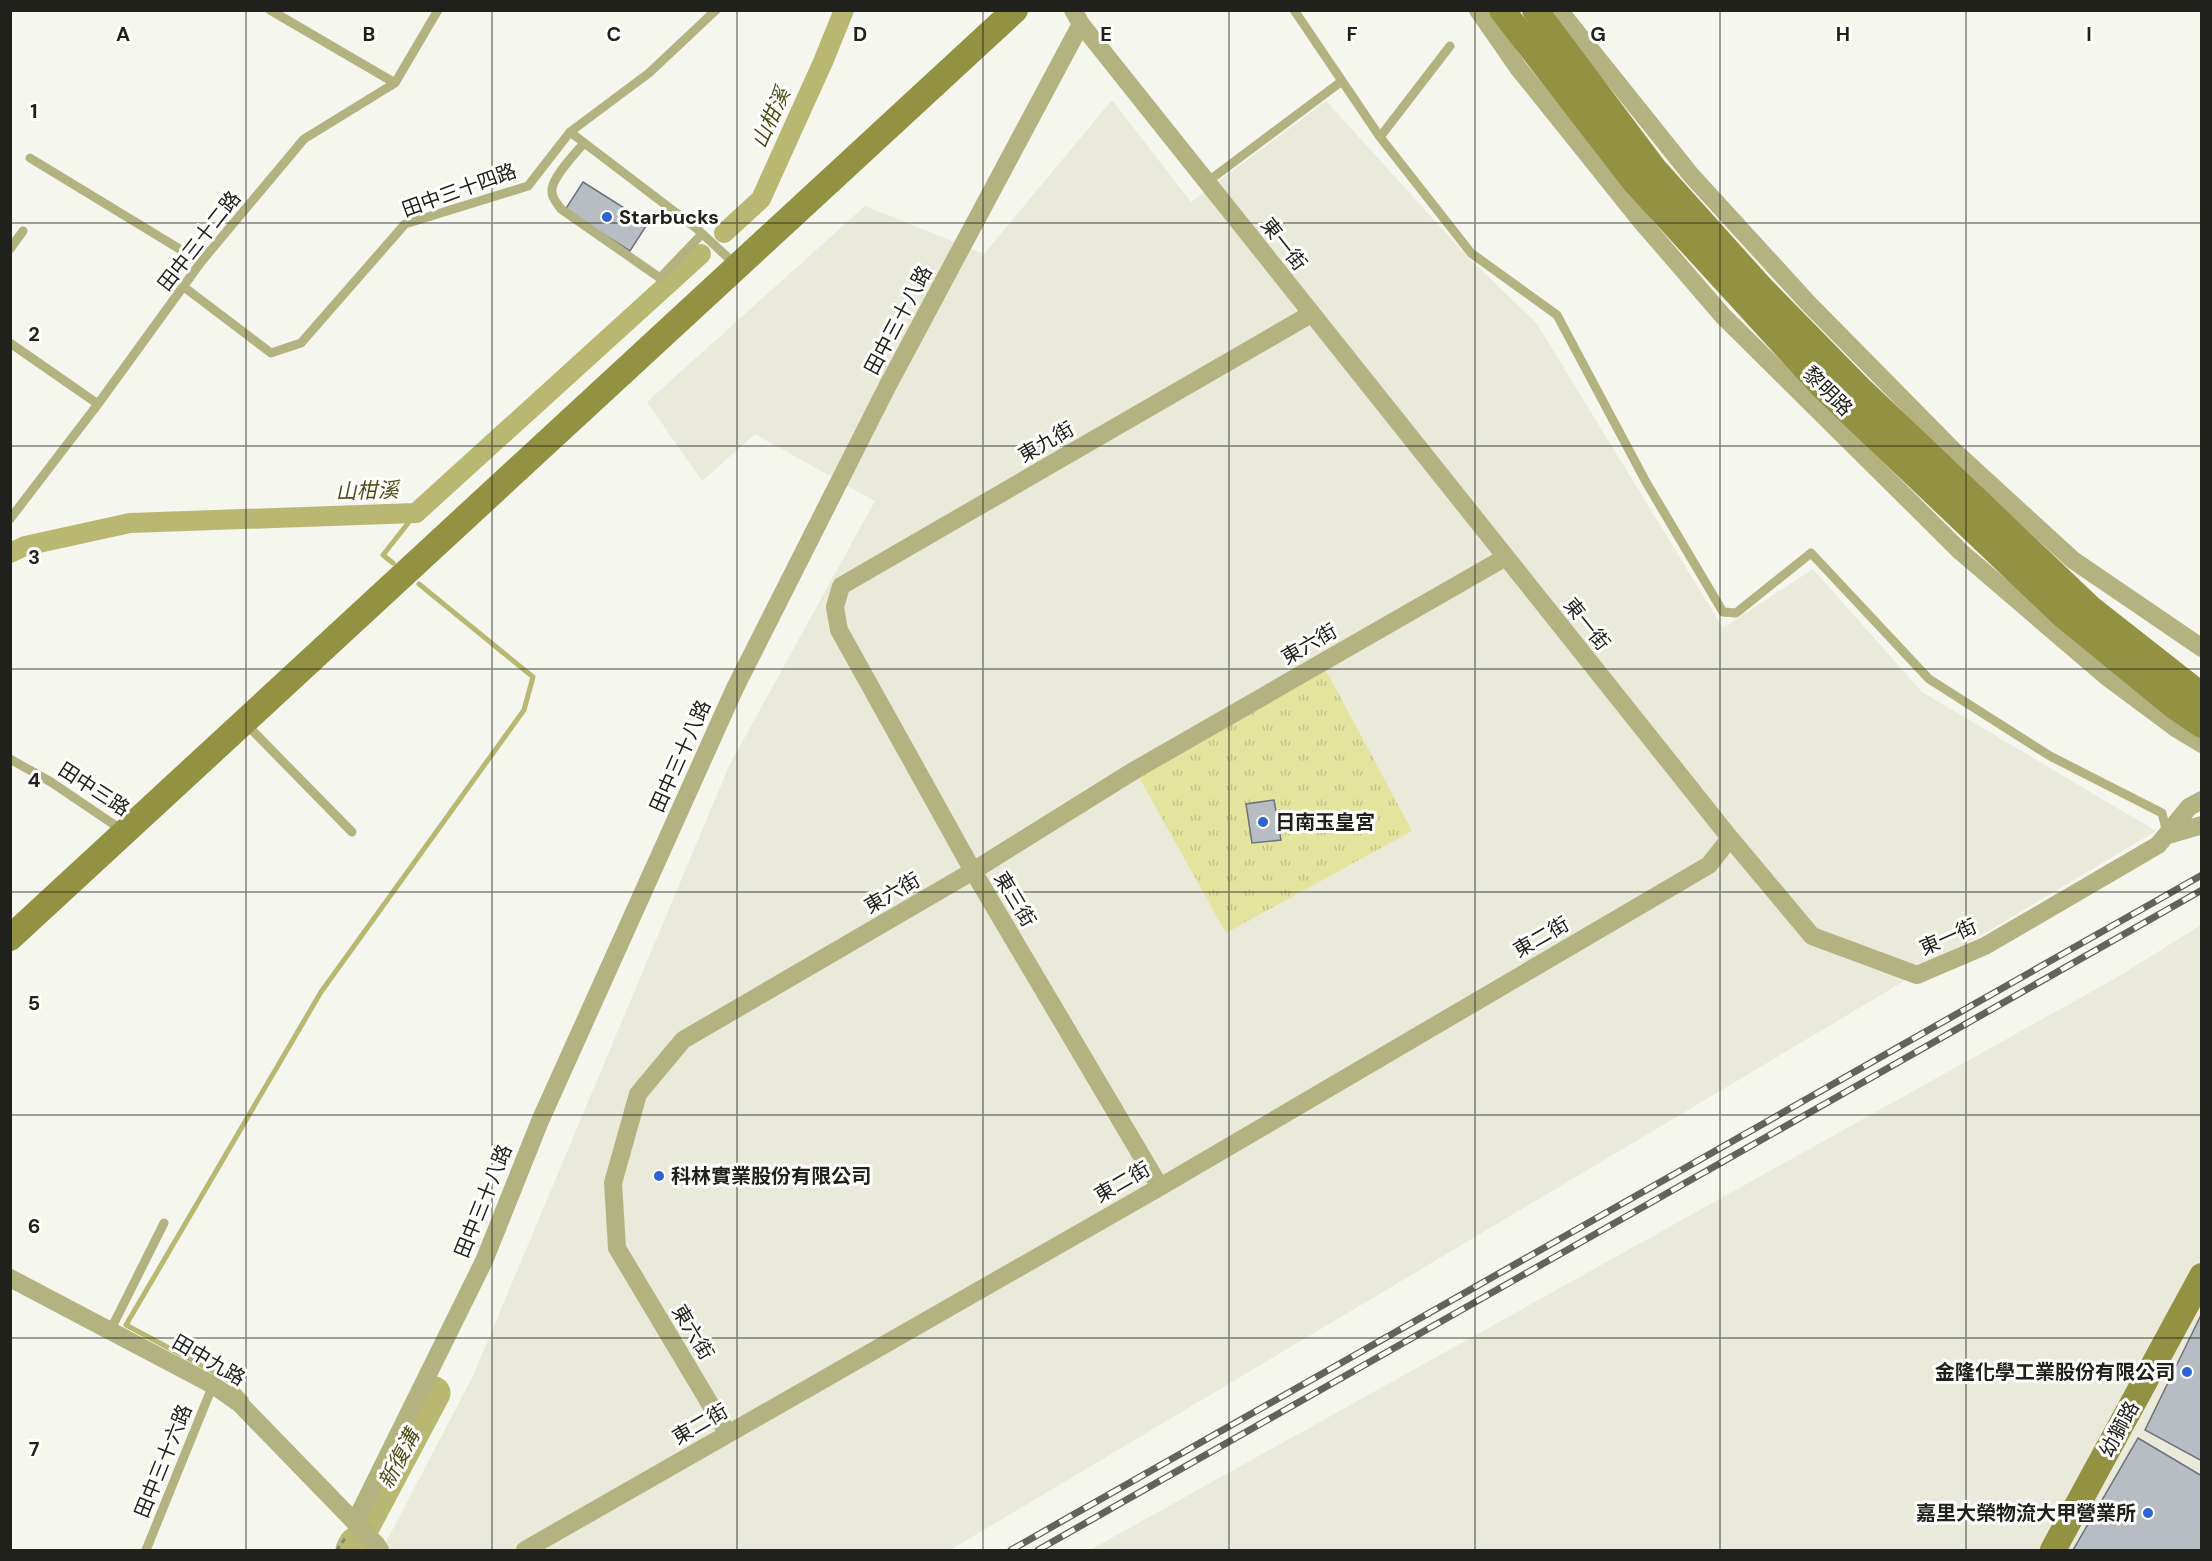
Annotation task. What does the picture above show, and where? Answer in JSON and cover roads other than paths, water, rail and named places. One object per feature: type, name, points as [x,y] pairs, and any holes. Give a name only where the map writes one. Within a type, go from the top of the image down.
[{"type":"street","points":[[10,938],[1015,10]]},
{"type":"street","name":"黎明路","points":[[1535,10],[1655,170],[1762,289],[1862,391],[2090,608],[2202,696]]},
{"type":"street","points":[[1546,10],[1584,42]]},
{"type":"street","points":[[1559,10],[1690,176],[1808,303],[1955,452],[2073,560],[2202,648]]},
{"type":"street","points":[[1488,13],[1519,69],[1641,221],[1723,316],[1817,395],[1867,461],[1961,552],[2108,677],[2177,729],[2202,744]]},
{"type":"street","name":"黎明路","points":[[1488,13],[1526,42],[1635,182],[1784,345],[1817,395],[2064,616],[2174,706],[2202,725]]},
{"type":"street","name":"東一街","points":[[1077,17],[1730,838],[1812,936],[1917,975],[1985,946],[2158,845],[2168,835]]},
{"type":"street","name":"田中三十八路","points":[[355,1522],[484,1261],[540,1121],[735,688],[1077,17]]},
{"type":"street","points":[[1808,303],[1862,391]]},
{"type":"street","name":"東九街","points":[[839,630],[835,607],[841,586],[1311,314]]},
{"type":"street","name":"東六街","points":[[728,1434],[617,1248],[613,1183],[638,1094],[683,1040],[973,871],[1135,770],[1506,557]]},
{"type":"street","name":"東三街","points":[[839,630],[973,871],[1160,1187]]},
{"type":"street","points":[[2168,835],[2189,807],[2202,800]]},
{"type":"street","points":[[2168,835],[2202,825]]},
{"type":"street","name":"東二街","points":[[525,1551],[1160,1187],[1709,866],[1730,838]]},
{"type":"street","name":"幼獅路","points":[[2053,1551],[2202,1276]]},
{"type":"street","name":"田中九路","points":[[10,1278],[213,1385],[240,1404],[355,1522],[380,1551]]},
{"type":"lane","points":[[270,10],[395,83]]},
{"type":"lane","name":"田中三十二路","points":[[10,519],[98,404],[201,262],[304,139],[395,83],[438,10]]},
{"type":"lane","name":"田中三十四路","points":[[184,287],[271,353],[301,342],[405,224],[528,186],[570,132],[649,73],[716,10]]},
{"type":"lane","points":[[1294,10],[1380,137],[1471,253],[1557,315],[1646,482],[1723,612],[1736,613],[1811,553],[1929,679],[2050,756],[2162,813],[2168,835]]},
{"type":"lane","points":[[1380,137],[1450,46]]},
{"type":"lane","points":[[1207,182],[1342,81]]},
{"type":"lane","points":[[570,132],[702,234],[737,267]]},
{"type":"lane","points":[[584,143],[553,182],[551,191],[561,209],[660,278],[702,234]]},
{"type":"lane","points":[[30,158],[201,262]]},
{"type":"lane","points":[[10,249],[23,231]]},
{"type":"lane","points":[[10,343],[98,404]]},
{"type":"lane","points":[[244,723],[352,832]]},
{"type":"lane","name":"田中三路","points":[[10,759],[51,782],[126,832]]},
{"type":"lane","points":[[110,1331],[164,1223]]},
{"type":"lane","name":"田中三十六路","points":[[146,1551],[213,1385]]},
{"type":"waterway","name":"山柑溪","points":[[724,233],[761,199],[844,10]]},
{"type":"waterway","name":"山柑溪","points":[[10,553],[25,546],[130,523],[416,513],[701,254]]},
{"type":"waterway","points":[[393,563],[383,555],[416,513]]},
{"type":"waterway","points":[[246,1399],[227,1379],[126,1325],[321,992],[524,710],[533,677],[419,584]]},
{"type":"waterway","name":"新復溝","points":[[364,1525],[434,1393]]},
{"type":"waterway","name":"新復溝","points":[[352,1550],[355,1544]]},
{"type":"railway","points":[[1011,1550],[2202,875]]},
{"type":"railway","points":[[1038,1550],[2202,890]]},
{"type":"place","name":"Starbucks","points":[[607,217]]},
{"type":"place","name":"日南玉皇宮","points":[[1263,822]]},
{"type":"place","name":"科林實業股份有限公司","points":[[659,1176]]},
{"type":"place","name":"金隆化學工業股份有限公司","points":[[2187,1372]]},
{"type":"place","name":"嘉里大榮物流大甲營業所","points":[[2148,1513]]}]
